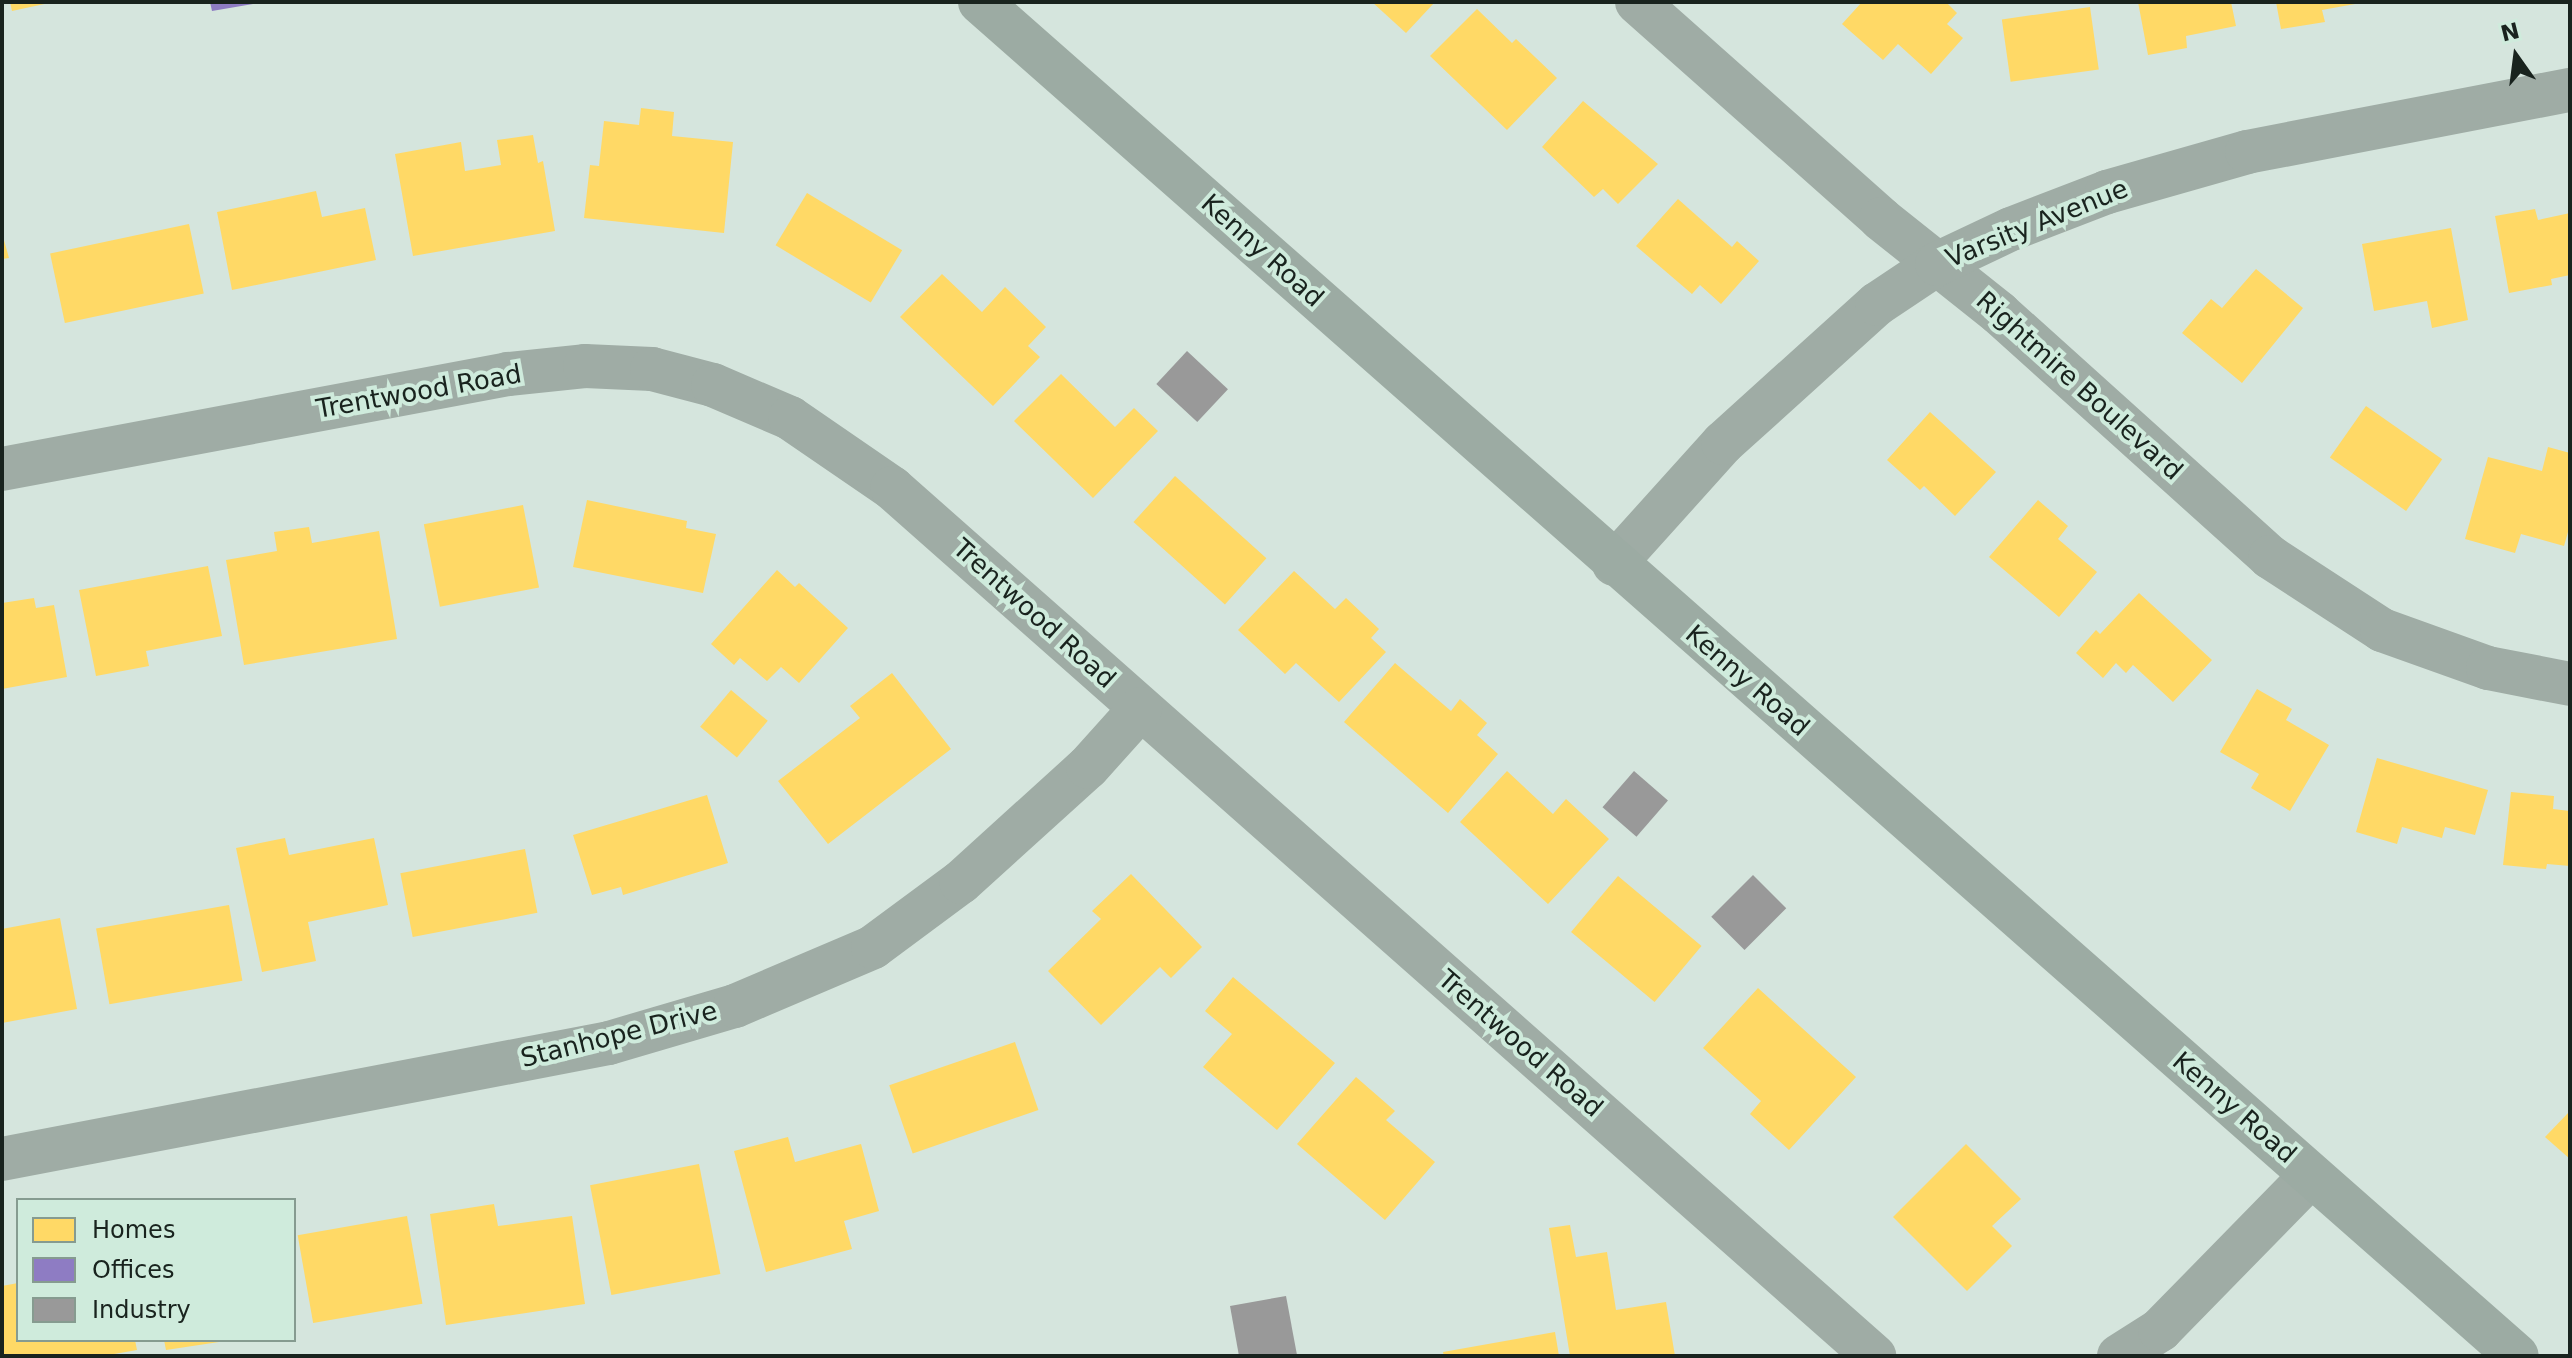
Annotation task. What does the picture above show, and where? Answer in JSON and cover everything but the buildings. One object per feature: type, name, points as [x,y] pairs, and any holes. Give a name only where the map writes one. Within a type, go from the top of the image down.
[{"type":"main road","name":"Kenny Road","points":[[980,2],[1614,564],[2517,1356]]},
{"type":"street","name":"Rightmire Boulevard","points":[[1637,2],[1937,264],[1999,313],[2270,557],[2382,630],[2488,668],[2570,684]]},
{"type":"street","name":"Varsity Avenue","points":[[1614,564],[1723,443],[1877,304],[1937,264],[2011,229],[2107,192],[2247,152],[2570,90]]},
{"type":"street","name":"Trentwood Road","points":[[2,469],[508,374],[585,366],[652,369],[713,385],[790,418],[892,488],[1874,1356]]},
{"type":"street","name":"Stanhope Drive","points":[[2,1159],[609,1043],[735,1006],[873,947],[961,882],[1088,767],[1140,709]]},
{"type":"street","points":[[2119,1356],[2160,1330],[2311,1176]]}]
